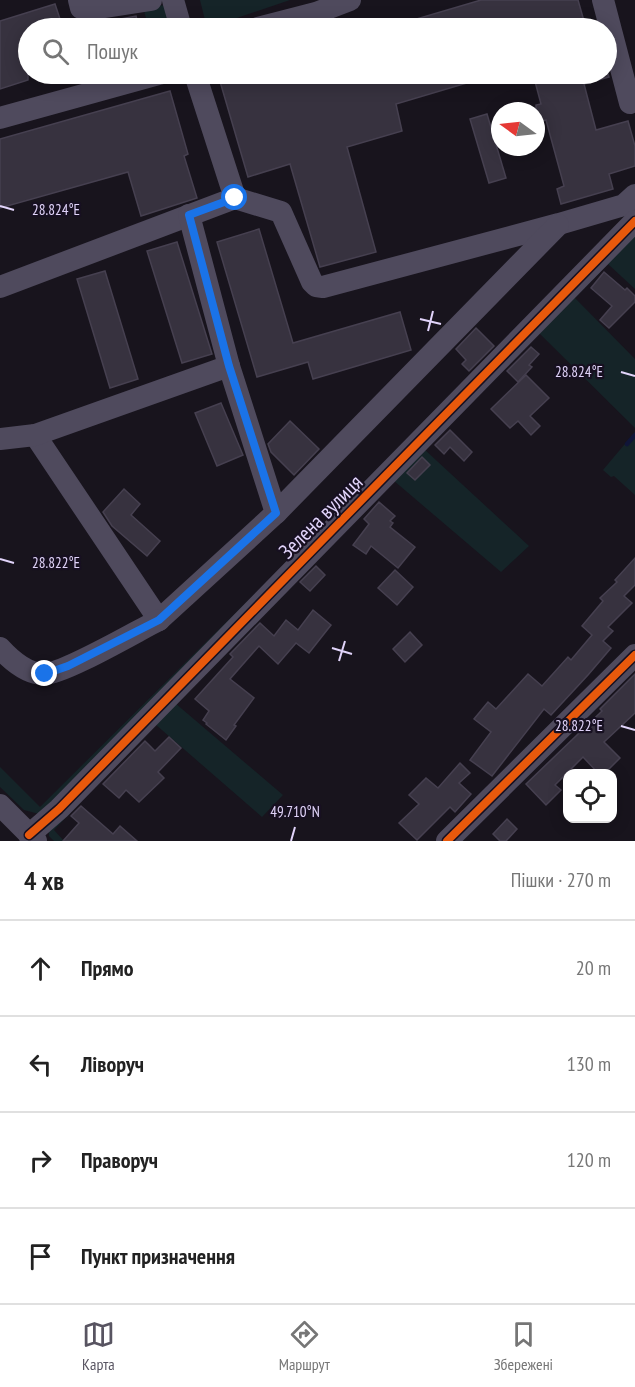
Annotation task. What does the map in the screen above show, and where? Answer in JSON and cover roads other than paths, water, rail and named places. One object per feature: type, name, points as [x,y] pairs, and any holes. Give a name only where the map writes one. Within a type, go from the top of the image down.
[{"type":"street","points":[[79,0],[81,8],[86,10],[151,0]]},
{"type":"street","points":[[172,0],[178,18]]},
{"type":"street","points":[[297,18],[350,0]]},
{"type":"street","points":[[603,0],[608,18]]},
{"type":"street","points":[[617,54],[630,104]]},
{"type":"street","points":[[0,118],[123,84]]},
{"type":"street","points":[[198,84],[235,198]]},
{"type":"street","points":[[0,287],[235,198],[281,212],[312,282],[323,287],[624,205],[635,195]]},
{"type":"street","points":[[189,215],[229,366],[276,513]]},
{"type":"street","name":"Зелена вулиця","points":[[33,838],[635,221]]},
{"type":"street","points":[[0,648],[27,669],[45,674],[68,666],[159,620],[276,513],[559,224]]},
{"type":"street","points":[[0,439],[35,435],[229,366]]},
{"type":"street","points":[[35,435],[159,620]]},
{"type":"street","points":[[447,841],[635,655]]},
{"type":"street","points":[[0,805],[33,838]]},
{"type":"waterway","points":[[627,444],[635,435]]}]
